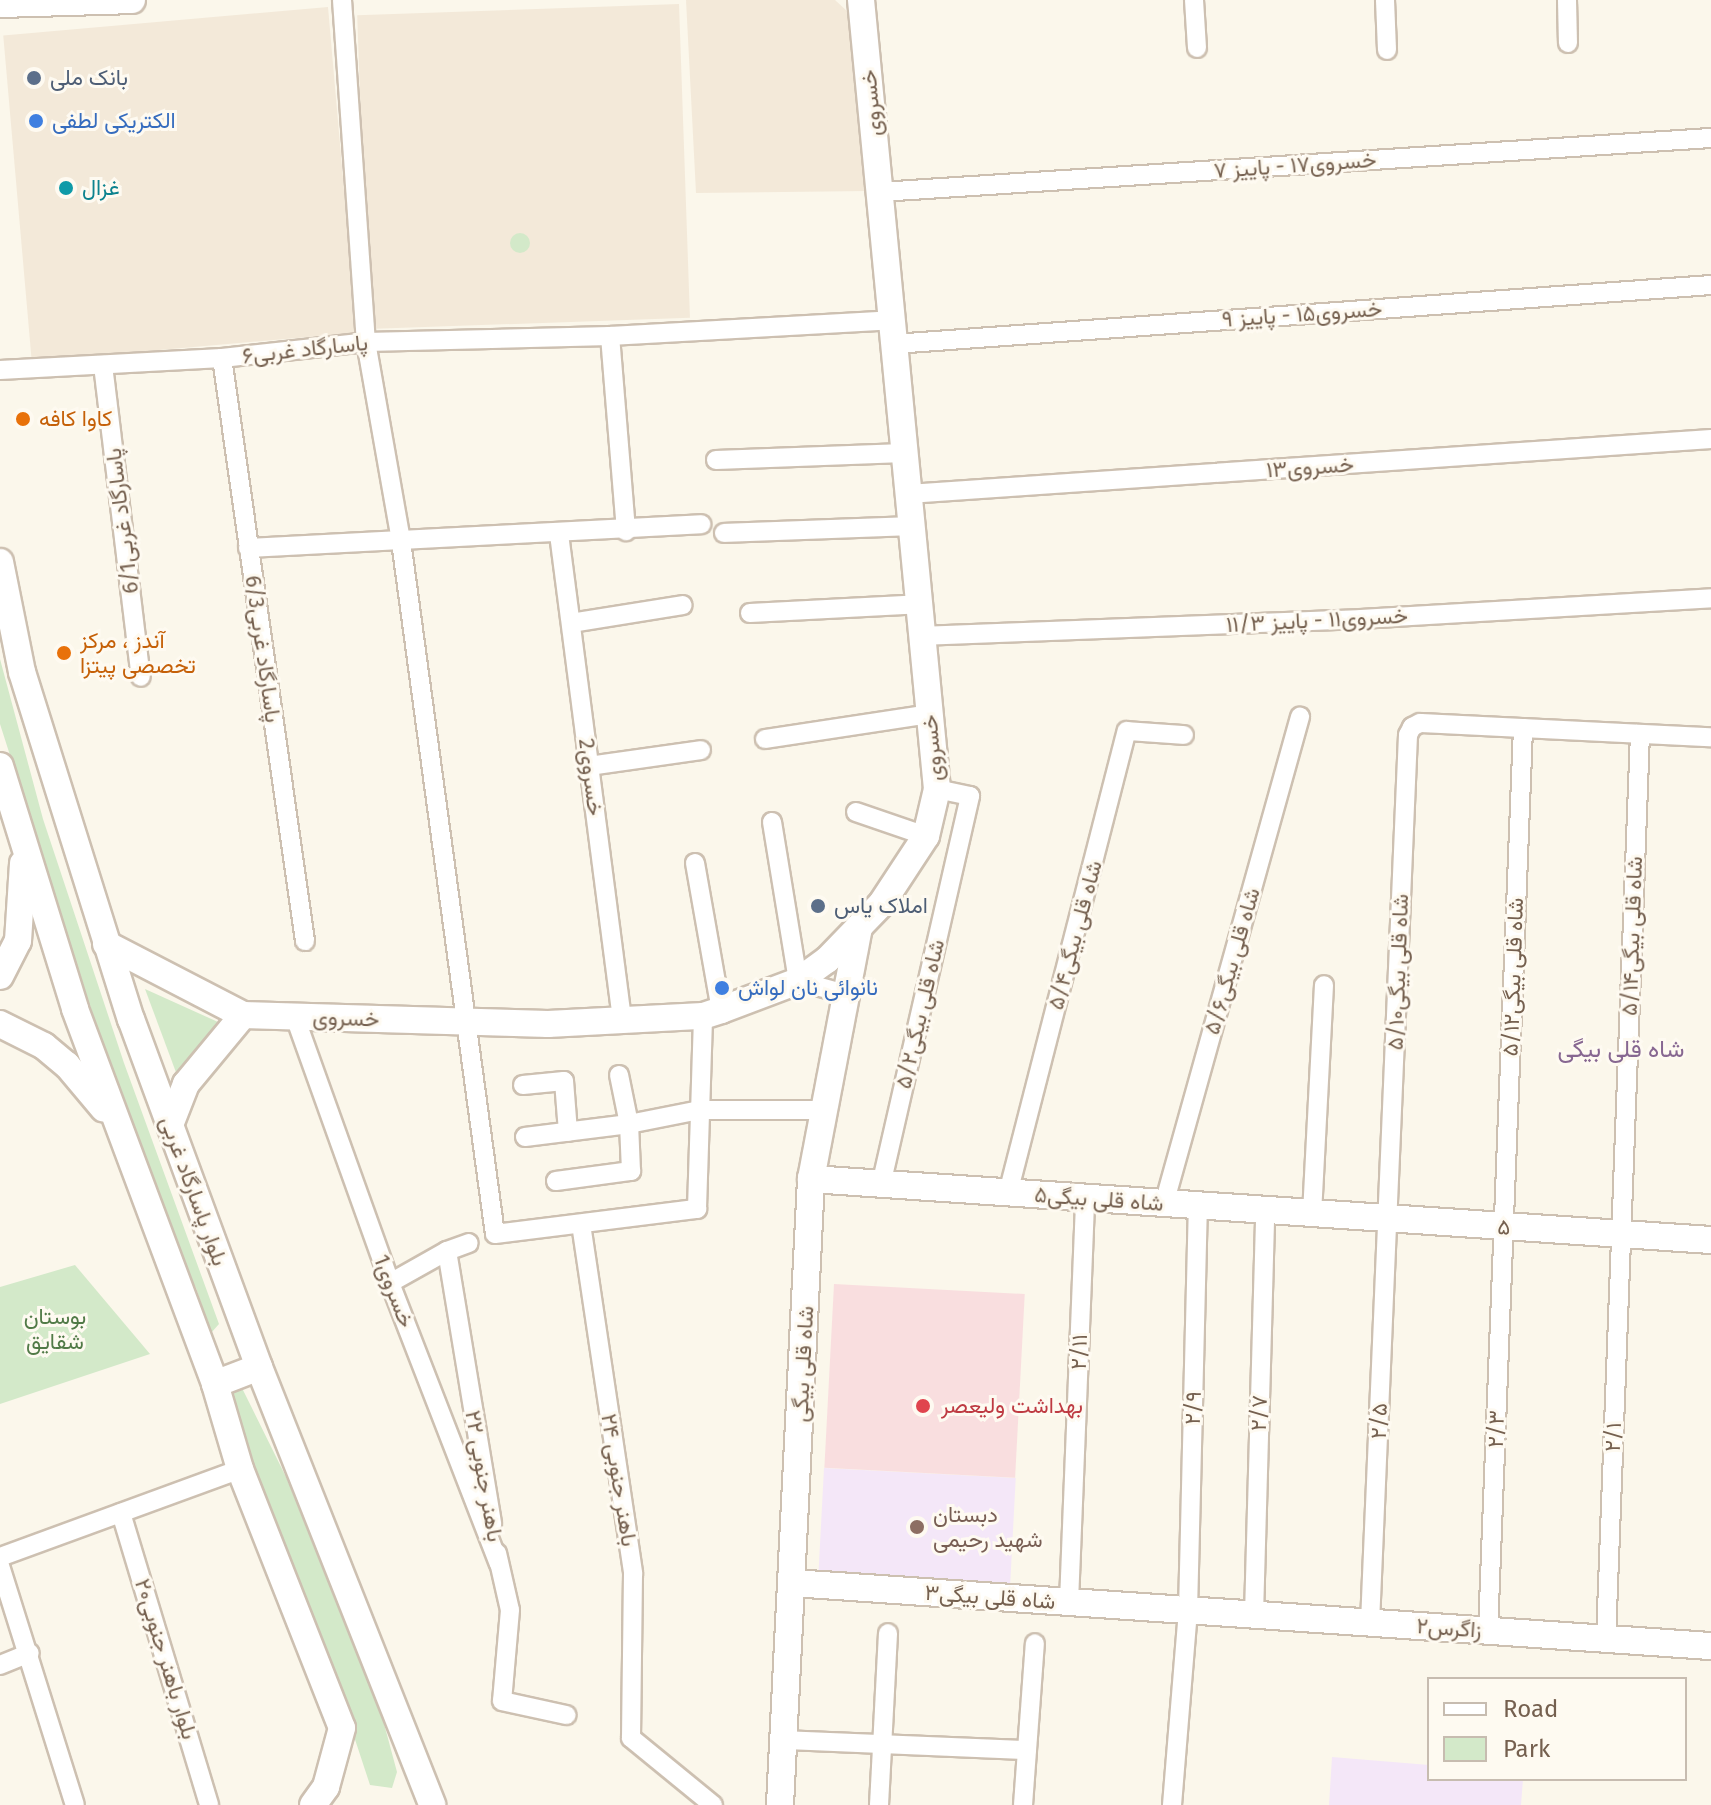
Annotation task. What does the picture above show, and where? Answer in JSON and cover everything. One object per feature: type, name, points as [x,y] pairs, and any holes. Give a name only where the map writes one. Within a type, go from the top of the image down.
[{"type":"street","points":[[0,4],[132,0]]},
{"type":"street","points":[[342,0],[366,342],[401,541],[495,1234],[697,1209],[700,1110],[712,1013],[695,863]]},
{"type":"street","name":"خسروى","points":[[243,1015],[548,1024],[712,1013],[798,981],[827,960],[899,880],[926,836],[937,789],[861,0]]},
{"type":"street","points":[[1194,0],[1197,48]]},
{"type":"street","points":[[1385,0],[1387,50]]},
{"type":"street","points":[[1567,0],[1568,43]]},
{"type":"street","name":"خسروى۱۷ - پاییز ۷","points":[[880,192],[1711,138]]},
{"type":"street","name":"خسروى۱۵ - پاییز ۹","points":[[610,336],[893,332],[1711,285]]},
{"type":"street","points":[[610,336],[626,531]]},
{"type":"street","name":"پاسارگاد غربی۶","points":[[0,370],[222,358],[366,342],[610,336]]},
{"type":"street","name":"پاسارگاد غربی6/3","points":[[222,358],[305,941]]},
{"type":"street","name":"پاسارگاد غربی6/1","points":[[103,365],[141,677]]},
{"type":"street","name":"خسروى۱۳","points":[[908,494],[1711,439]]},
{"type":"street","points":[[716,460],[904,453]]},
{"type":"street","points":[[248,548],[626,531],[701,524]]},
{"type":"street","points":[[724,533],[911,526]]},
{"type":"street","name":"خسروى2","points":[[559,534],[622,1020]]},
{"type":"street","name":"بلوار پاسارگاد غربی","points":[[0,562],[22,672],[106,944],[259,1367],[432,1805]]},
{"type":"street","name":"خسروى۱۱ - پاییز ۱۱/۳","points":[[922,636],[1361,619],[1711,598]]},
{"type":"street","points":[[750,613],[919,604]]},
{"type":"street","points":[[571,623],[683,605]]},
{"type":"street","points":[[765,739],[930,714]]},
{"type":"street","name":"شاه قلی بیگی۵/۶","points":[[1164,1204],[1300,717]]},
{"type":"street","name":"شاه قلی بیگی۵/۱۰","points":[[1388,1219],[1408,735],[1412,727],[1420,723],[1523,728]]},
{"type":"street","points":[[1523,728],[1711,737]]},
{"type":"street","name":"شاه قلی بیگی۵/۱۲","points":[[1504,1227],[1523,728]]},
{"type":"street","name":"شاه قلی بیگی۵/۴","points":[[1008,1193],[1127,731],[1184,735]]},
{"type":"street","name":"شاه قلی بیگی۵/۱۴","points":[[1621,1234],[1640,734]]},
{"type":"street","points":[[589,766],[701,750]]},
{"type":"street","points":[[0,766],[75,1009],[117,1128],[215,1384],[240,1469],[342,1728],[326,1787],[313,1805]]},
{"type":"street","name":"شاه قلی بیگی۵/۲","points":[[881,1185],[970,796],[937,789]]},
{"type":"street","points":[[856,812],[926,836]]},
{"type":"street","points":[[772,822],[798,981],[846,994]]},
{"type":"street","points":[[0,976],[18,941],[24,848]]},
{"type":"street","name":"شاه قلی بیگی","points":[[780,1805],[811,1179],[859,927]]},
{"type":"street","points":[[106,944],[243,1015],[186,1084],[170,1125]]},
{"type":"street","points":[[1312,1214],[1324,985]]},
{"type":"street","name":"خسروى1","points":[[295,1017],[390,1283],[499,1564]]},
{"type":"street","points":[[0,1024],[44,1046],[67,1065],[117,1128]]},
{"type":"street","points":[[556,1181],[631,1171],[629,1124],[619,1075]]},
{"type":"street","points":[[523,1085],[564,1081],[568,1132]]},
{"type":"street","points":[[525,1137],[629,1124],[700,1110],[825,1110]]},
{"type":"street","name":"شاه قلی بیگی۵","points":[[811,1179],[1388,1219]]},
{"type":"street","name":"۲/۱۱","points":[[1069,1602],[1085,1199]]},
{"type":"street","name":"۲/۹","points":[[1172,1805],[1188,1611],[1198,1206]]},
{"type":"street","name":"۲/۷","points":[[1254,1615],[1265,1211]]},
{"type":"street","name":"۵","points":[[1388,1219],[1711,1240]]},
{"type":"street","name":"۲/۵","points":[[1370,1623],[1388,1219]]},
{"type":"street","name":"۲۴ باهنر جنوبی","points":[[581,1224],[633,1574],[631,1738],[713,1805]]},
{"type":"street","name":"۲/۳","points":[[1488,1631],[1504,1227]]},
{"type":"street","name":"۲/۱","points":[[1606,1639],[1621,1234]]},
{"type":"street","points":[[390,1283],[447,1251],[469,1243]]},
{"type":"street","name":"۲۲ باهنر جنوبی","points":[[447,1251],[499,1564],[510,1610],[502,1701],[566,1715]]},
{"type":"street","points":[[215,1384],[259,1367]]},
{"type":"street","points":[[0,1557],[240,1469]]},
{"type":"street","name":"بلوار باهنر جنوبی۲۰","points":[[121,1513],[209,1805]]},
{"type":"street","points":[[0,1566],[30,1653],[75,1805]]},
{"type":"street","name":"شاه قلی بیگی۳","points":[[793,1583],[1188,1611]]},
{"type":"street","name":"زاگرس۲","points":[[1188,1611],[1711,1646]]},
{"type":"street","points":[[879,1805],[888,1633]]},
{"type":"street","points":[[1023,1805],[1035,1643]]},
{"type":"street","points":[[0,1665],[30,1653]]},
{"type":"street","points":[[784,1740],[1027,1750]]},
{"type":"shaded area","points":[[686,0],[835,0],[848,12],[868,191],[696,193]]},
{"type":"shaded area","points":[[679,4],[690,318],[368,329],[357,15]]},
{"type":"shaded area","points":[[328,7],[356,333],[32,361],[3,35]]},
{"type":"shaded area","name":"بهداشت ولیعصر","points":[[834,1284],[1025,1294],[1015,1478],[824,1468]]},
{"type":"shaded area","name":"دبستان شهید رحیمی","points":[[824,1468],[1016,1478],[1010,1586],[818,1576]]},
{"type":"shaded area","points":[[1332,1757],[1427,1765],[1427,1781],[1523,1781],[1521,1805],[1329,1805]]},
{"type":"green space","points":[[520,233],[527,236],[530,243],[527,250],[520,253],[513,250],[510,243],[513,236]]},
{"type":"green space","points":[[0,659],[43,819],[124,1063],[219,1324],[211,1333],[196,1288],[167,1235],[120,1099],[0,724]]},
{"type":"green space","points":[[145,989],[218,1022],[177,1075]]},
{"type":"green space","name":"بوستان شقایق","points":[[75,1265],[150,1354],[0,1404],[0,1287]]},
{"type":"green space","points":[[239,1382],[287,1479],[383,1720],[397,1772],[392,1788],[370,1785],[320,1633],[264,1496],[230,1384]]},
{"type":"place","name":"بانک ملی","points":[[34,78]]},
{"type":"place","name":"الکتریکی لطفی","points":[[36,121]]},
{"type":"place","name":"غزال","points":[[66,188]]},
{"type":"place","name":"کاوا کافه","points":[[23,419]]},
{"type":"place","name":"آندز ، مرکز تخصصی پیتزا","points":[[64,653]]},
{"type":"place","name":"املاک یاس","points":[[818,906]]},
{"type":"place","name":"نانوائی نان لواش","points":[[722,988]]},
{"type":"place","name":"بهداشت ولیعصر","points":[[923,1406]]},
{"type":"place","name":"دبستان شهید رحیمی","points":[[917,1527]]},
{"type":"district","name":"شاه قلی بیگی","points":[[1621,1050]]}]
